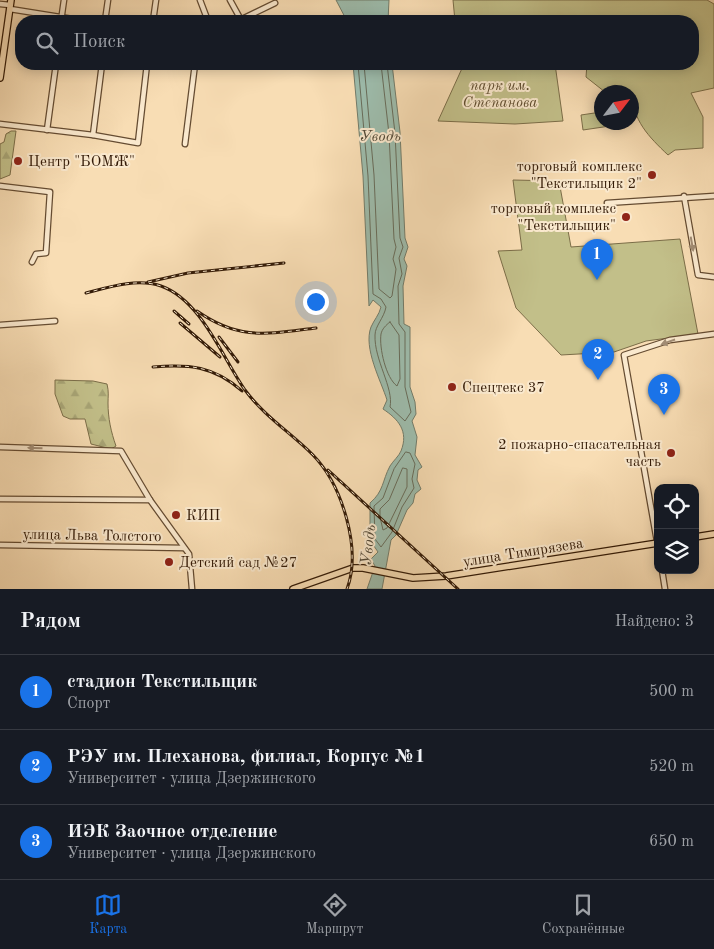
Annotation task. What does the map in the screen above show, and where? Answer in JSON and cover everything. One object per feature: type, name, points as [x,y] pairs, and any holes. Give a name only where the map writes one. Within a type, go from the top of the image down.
[{"type":"main road","points":[[0,78],[10,5]]},
{"type":"main road","points":[[699,536],[714,534]]},
{"type":"main road","name":"улица Тимирязева","points":[[293,589],[348,570],[370,569],[392,576],[413,578],[463,574],[654,544]]},
{"type":"street","points":[[62,15],[64,0]]},
{"type":"street","points":[[106,15],[108,0]]},
{"type":"street","points":[[154,15],[156,0]]},
{"type":"street","points":[[200,0],[206,15]]},
{"type":"street","points":[[230,0],[237,15]]},
{"type":"street","points":[[251,15],[274,3]]},
{"type":"street","points":[[0,4],[46,15]]},
{"type":"street","points":[[48,130],[55,70]]},
{"type":"street","points":[[93,134],[101,70]]},
{"type":"street","points":[[0,124],[93,134],[138,143],[146,70]]},
{"type":"street","points":[[185,144],[194,70]]},
{"type":"street","points":[[0,186],[50,192],[46,253],[36,254],[32,262]]},
{"type":"street","points":[[607,203],[684,196],[714,196]]},
{"type":"street","points":[[684,196],[698,275],[714,277]]},
{"type":"street","points":[[0,325],[55,321]]},
{"type":"street","points":[[654,529],[624,355],[670,340],[714,334]]},
{"type":"street","points":[[0,447],[121,451],[150,500],[189,554],[192,589]]},
{"type":"street","points":[[0,499],[150,500]]},
{"type":"street","name":"улица Льва Толстого","points":[[0,546],[184,548]]},
{"type":"street","points":[[663,574],[665,589]]},
{"type":"green space","points":[[453,0],[707,0],[714,4],[714,88],[691,93],[703,117],[703,148],[675,150],[668,155],[648,135],[639,121],[639,85],[596,85],[586,77],[587,70],[699,70],[699,15],[454,15]]},
{"type":"green space","name":"парк им. Степанова","points":[[461,70],[556,70],[563,121],[515,124],[438,121]]},
{"type":"green space","points":[[594,113],[594,128],[583,130],[581,115]]},
{"type":"green space","points":[[16,131],[10,175],[0,179],[0,144],[4,142],[6,134]]},
{"type":"green space","points":[[513,180],[559,181],[571,247],[680,239],[698,334],[646,341],[614,352],[561,355],[516,308],[498,251],[522,250]]},
{"type":"green space","points":[[55,380],[93,381],[107,384],[109,420],[116,446],[111,449],[91,444],[85,419],[70,419],[63,416],[55,394]]},
{"type":"water","points":[[336,0],[389,0],[388,15],[344,15]]},
{"type":"water","name":"Уводь","points":[[354,70],[393,70],[400,132],[405,238],[408,247],[404,259],[407,266],[403,286],[404,324],[410,327],[410,387],[415,402],[416,414],[412,421],[417,437],[415,455],[422,467],[418,470],[417,480],[421,489],[415,494],[413,503],[407,510],[396,535],[391,540],[382,589],[367,589],[375,566],[371,559],[378,552],[370,540],[370,503],[378,494],[387,471],[400,453],[404,437],[401,426],[383,409],[387,400],[369,345],[371,327],[381,307],[373,300],[369,306],[363,176]]},
{"type":"railway","points":[[148,282],[188,273],[284,263]]},
{"type":"railway","points":[[86,293],[123,284],[152,284],[175,293],[199,316],[236,377],[252,399],[313,455],[333,483],[346,518],[350,537],[351,573],[347,589]]},
{"type":"railway","points":[[174,311],[189,324]]},
{"type":"railway","points":[[197,311],[212,321],[227,327],[254,333],[316,328]]},
{"type":"railway","points":[[180,323],[220,357]]},
{"type":"railway","points":[[219,337],[238,362]]},
{"type":"railway","points":[[153,367],[178,366],[200,368],[221,376],[242,391]]},
{"type":"railway","points":[[328,470],[458,589]]},
{"type":"place","name":"Центр \"БОМЖ\"","points":[[18,161]]},
{"type":"place","name":"торговый комплекс \"Текстильщик 2\"","points":[[652,175]]},
{"type":"place","name":"торговый комплекс \"Текстильщик\"","points":[[626,217]]},
{"type":"place","name":"стадион Текстильщик","points":[[597,280]]},
{"type":"place","name":"РЭУ им. Плеханова, филиал, Корпус №1","points":[[598,380]]},
{"type":"place","name":"Спецтекс 37","points":[[452,387]]},
{"type":"place","name":"ИЭК Заочное отделение","points":[[664,415]]},
{"type":"place","name":"2 пожарно-спасательная часть","points":[[671,453]]},
{"type":"place","name":"КИП","points":[[176,515]]},
{"type":"place","name":"Детский сад №27","points":[[169,562]]}]
